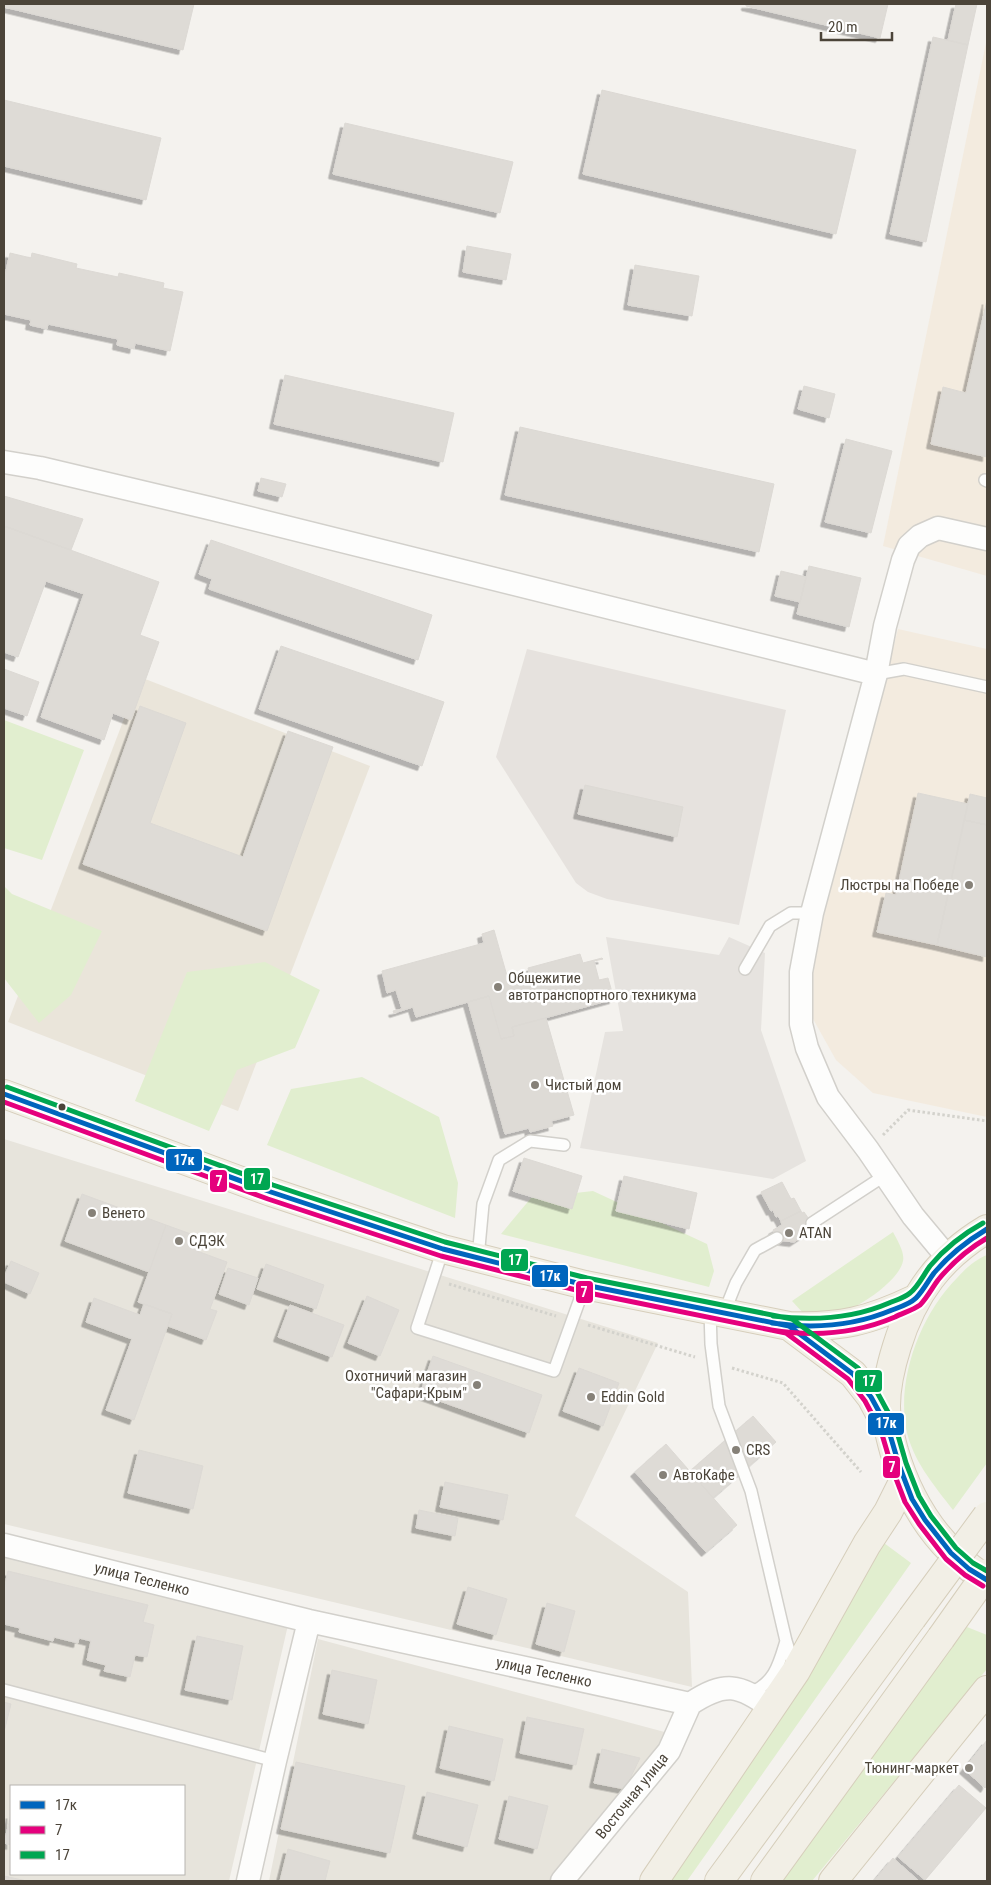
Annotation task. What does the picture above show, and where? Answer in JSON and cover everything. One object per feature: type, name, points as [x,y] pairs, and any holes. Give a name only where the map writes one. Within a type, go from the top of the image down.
[{"type":"main road","points":[[4,1094],[271,1192],[442,1249],[585,1285],[788,1326],[817,1327],[864,1320],[888,1312],[915,1299]]},
{"type":"main road","points":[[888,1428],[886,1406],[890,1368],[915,1299],[948,1258],[987,1229]]},
{"type":"main road","points":[[788,1326],[853,1374],[871,1397],[888,1428],[904,1480],[912,1499],[925,1520],[952,1553],[970,1569],[987,1580]]},
{"type":"main road","points":[[654,1881],[760,1700],[796,1671],[867,1544],[888,1512],[904,1480]]},
{"type":"main road","points":[[719,1881],[987,1516]]},
{"type":"main road","points":[[765,1881],[987,1573]]},
{"type":"main road","points":[[833,1881],[987,1690]]},
{"type":"street","points":[[4,462],[40,468],[204,507],[876,674]]},
{"type":"street","points":[[948,1258],[913,1216],[868,1150],[828,1097],[812,1062],[801,1024],[801,972],[812,913],[876,674],[885,626],[903,560],[909,546],[920,536],[938,528],[987,539]]},
{"type":"street","name":"улица Тесленко","points":[[4,1545],[309,1620],[690,1704]]},
{"type":"street","points":[[248,1881],[309,1620]]},
{"type":"street","points":[[690,1704],[707,1692],[731,1688],[760,1700]]},
{"type":"street","name":"Восточная улица","points":[[562,1881],[669,1752],[690,1704]]},
{"type":"lane","points":[[876,674],[904,669],[987,687]]},
{"type":"lane","points":[[745,969],[770,926],[791,913],[812,913]]},
{"type":"lane","points":[[478,1258],[483,1204],[500,1160],[530,1141],[564,1145]]},
{"type":"lane","points":[[812,1223],[884,1176]]},
{"type":"lane","points":[[777,1238],[755,1250],[717,1312],[714,1362],[718,1406],[751,1491],[786,1641],[796,1671]]},
{"type":"lane","points":[[442,1249],[417,1328],[554,1371],[585,1285]]},
{"type":"lane","points":[[760,1700],[772,1677],[786,1641]]},
{"type":"lane","points":[[4,1690],[275,1761]]},
{"type":"path","points":[[868,1150],[908,1110],[987,1121]]},
{"type":"path","points":[[433,1279],[783,1383],[861,1472]]},
{"type":"shaded area","points":[[987,38],[987,576],[883,546]]},
{"type":"shaded area","points":[[898,629],[987,649],[987,1117],[873,1093],[836,1060],[812,1017],[810,969]]},
{"type":"shaded area","points":[[527,649],[786,710],[739,925],[607,899],[588,892],[576,883],[496,757]]},
{"type":"shaded area","points":[[140,677],[370,766],[238,1111],[8,1022]]},
{"type":"shaded area","points":[[606,937],[719,955],[729,937],[765,953],[761,1030],[806,1161],[773,1179],[580,1148],[605,1032],[623,1031]]},
{"type":"shaded area","points":[[4,1139],[658,1343],[575,1516],[688,1592],[692,1687],[4,1524]]},
{"type":"shaded area","points":[[4,1554],[288,1625],[229,1881],[4,1881]]},
{"type":"shaded area","points":[[318,1639],[672,1734],[558,1881],[269,1881]]},
{"type":"green space","points":[[4,720],[84,750],[42,860],[4,848]]},
{"type":"green space","points":[[4,886],[12,894],[102,931],[71,995],[39,1023],[4,978]]},
{"type":"green space","points":[[265,962],[320,990],[295,1048],[237,1070],[209,1131],[135,1101],[187,972]]},
{"type":"green space","points":[[362,1077],[439,1117],[458,1183],[455,1218],[267,1145],[291,1089]]},
{"type":"green space","points":[[593,1191],[707,1244],[714,1271],[709,1287],[501,1234],[531,1198]]},
{"type":"green space","points":[[893,1232],[902,1250],[903,1261],[899,1271],[878,1292],[864,1302],[833,1316],[820,1318],[807,1316],[792,1301]]},
{"type":"green space","points":[[987,1255],[987,1463],[953,1510],[925,1472],[913,1451],[906,1428],[905,1388],[915,1347],[933,1309],[944,1293],[964,1271]]},
{"type":"green space","points":[[884,1543],[911,1563],[687,1881],[665,1881]]},
{"type":"green space","points":[[967,1627],[987,1635],[987,1669],[812,1881],[779,1881]]},
{"type":"building","points":[[4,4],[194,4],[183,50],[4,7]]},
{"type":"building","points":[[746,4],[888,4],[880,38],[746,6]]},
{"type":"building","points":[[956,4],[977,4],[968,45],[948,40]]},
{"type":"building","points":[[933,37],[968,45],[926,242],[890,234]]},
{"type":"building","points":[[602,90],[856,150],[836,234],[583,174]]},
{"type":"building","points":[[4,100],[161,138],[146,200],[4,166]]},
{"type":"building","points":[[345,123],[513,162],[500,213],[333,174]]},
{"type":"building","points":[[467,246],[511,254],[506,280],[463,272]]},
{"type":"building","points":[[10,253],[31,258],[32,253],[77,264],[76,268],[118,277],[119,273],[164,283],[163,288],[183,292],[170,351],[135,343],[134,349],[117,345],[118,339],[48,324],[47,329],[30,325],[31,320],[4,314],[4,280]]},
{"type":"building","points":[[635,265],[699,276],[692,316],[628,305]]},
{"type":"building","points":[[987,300],[987,457],[931,444],[943,387],[966,393]]},
{"type":"building","points":[[285,375],[454,413],[443,462],[274,424]]},
{"type":"building","points":[[804,386],[835,394],[829,418],[798,409]]},
{"type":"building","points":[[520,427],[774,484],[759,552],[505,495]]},
{"type":"building","points":[[846,439],[892,451],[871,533],[825,522]]},
{"type":"building","points":[[261,478],[286,484],[282,497],[258,491]]},
{"type":"building","points":[[4,496],[83,519],[71,550],[4,526]]},
{"type":"building","points":[[4,526],[159,582],[140,635],[159,642],[131,720],[113,713],[104,740],[41,717],[84,594],[46,581],[18,657],[4,652]]},
{"type":"building","points":[[211,540],[432,615],[418,660],[209,589],[212,579],[199,574]]},
{"type":"building","points":[[809,566],[861,578],[849,627],[797,614]]},
{"type":"building","points":[[781,571],[806,577],[800,602],[775,596]]},
{"type":"building","points":[[281,646],[444,702],[422,766],[259,709]]},
{"type":"building","points":[[4,669],[39,682],[27,716],[4,708]]},
{"type":"building","points":[[140,706],[186,723],[150,823],[243,857],[288,731],[333,747],[267,931],[83,864]]},
{"type":"building","points":[[585,785],[683,807],[677,837],[578,814]]},
{"type":"building","points":[[918,793],[968,804],[937,945],[877,932],[886,893],[896,895]]},
{"type":"building","points":[[970,794],[987,798],[987,825],[964,820]]},
{"type":"building","name":"Люстры на Победе","points":[[964,820],[987,825],[987,957],[937,945]]},
{"type":"building","name":"Общежитие автотранспортного техникума","points":[[494,930],[509,983],[530,977],[528,968],[580,954],[583,963],[603,959],[594,961],[599,980],[608,978],[614,999],[512,1027],[514,1036],[501,1039],[489,996],[416,1017],[413,1007],[394,1013],[393,1011],[402,1009],[396,990],[387,993],[382,971],[484,943],[482,934]]},
{"type":"building","points":[[489,996],[501,1039],[514,1036],[512,1027],[546,1018],[574,1115],[551,1121],[553,1126],[530,1132],[529,1128],[505,1134],[468,1002]]},
{"type":"building","points":[[524,1158],[582,1176],[572,1209],[513,1191]]},
{"type":"building","points":[[624,1176],[697,1193],[689,1229],[616,1211]]},
{"type":"building","points":[[782,1182],[791,1199],[794,1198],[801,1211],[781,1221],[778,1216],[776,1217],[773,1210],[771,1211],[761,1192]]},
{"type":"building","points":[[82,1194],[166,1225],[149,1272],[65,1241]]},
{"type":"building","points":[[801,1211],[802,1213],[804,1212],[813,1225],[809,1232],[794,1242],[778,1240],[773,1230],[782,1225],[781,1221]]},
{"type":"building","points":[[166,1225],[202,1238],[197,1251],[227,1262],[210,1309],[217,1311],[206,1340],[168,1326],[172,1314],[138,1302]]},
{"type":"building","points":[[11,1261],[39,1273],[30,1294],[4,1282],[4,1277]]},
{"type":"building","points":[[266,1264],[324,1285],[316,1309],[257,1289]]},
{"type":"building","points":[[228,1268],[258,1278],[249,1305],[219,1294]]},
{"type":"building","points":[[367,1296],[399,1310],[380,1356],[348,1343]]},
{"type":"building","points":[[94,1298],[140,1315],[144,1304],[172,1314],[134,1420],[106,1410],[132,1339],[86,1322]]},
{"type":"building","points":[[290,1305],[344,1325],[332,1357],[278,1337]]},
{"type":"building","points":[[433,1356],[542,1395],[529,1433],[420,1394]]},
{"type":"building","name":"Eddin Gold","points":[[579,1368],[619,1383],[603,1426],[563,1411]]},
{"type":"building","points":[[753,1416],[776,1442],[713,1498],[690,1471]]},
{"type":"building","points":[[666,1444],[737,1525],[706,1552],[635,1472]]},
{"type":"building","points":[[139,1450],[203,1466],[193,1509],[128,1493]]},
{"type":"building","points":[[445,1482],[508,1495],[503,1520],[440,1507]]},
{"type":"building","points":[[419,1510],[458,1518],[455,1536],[416,1528]]},
{"type":"building","points":[[8,1571],[148,1605],[143,1622],[154,1625],[147,1657],[135,1655],[130,1677],[104,1671],[106,1665],[87,1660],[91,1641],[79,1638],[78,1643],[54,1637],[53,1641],[19,1632],[20,1628],[4,1624],[4,1589]]},
{"type":"building","points":[[468,1587],[507,1599],[496,1635],[457,1624]]},
{"type":"building","points":[[547,1603],[575,1611],[564,1652],[536,1644]]},
{"type":"building","points":[[197,1636],[243,1646],[232,1700],[185,1690]]},
{"type":"building","points":[[332,1670],[377,1680],[368,1724],[323,1714]]},
{"type":"building","points":[[4,1702],[11,1704],[4,1732]]},
{"type":"building","points":[[527,1717],[584,1729],[576,1765],[520,1753]]},
{"type":"building","points":[[449,1726],[503,1739],[494,1781],[440,1768]]},
{"type":"building","points":[[987,1740],[987,1785],[985,1788],[964,1769]]},
{"type":"building","points":[[602,1749],[640,1758],[625,1789],[594,1783]]},
{"type":"building","points":[[296,1762],[405,1786],[390,1853],[281,1829]]},
{"type":"building","points":[[959,1785],[986,1808],[925,1880],[898,1857]]},
{"type":"building","points":[[427,1792],[478,1805],[467,1847],[417,1834]]},
{"type":"building","points":[[509,1796],[548,1806],[537,1849],[499,1839]]},
{"type":"building","points":[[10,1818],[10,1845],[4,1843]]},
{"type":"building","points":[[288,1849],[330,1861],[325,1881],[280,1881]]},
{"type":"building","points":[[893,1858],[919,1881],[874,1881]]},
{"type":"building","points":[[4,1876],[27,1881],[4,1881]]},
{"type":"transit line","name":"17","points":[[7,1087],[273,1185],[445,1242],[587,1278],[792,1319],[858,1368],[877,1392],[895,1425],[906,1463],[919,1496],[931,1516],[956,1548],[973,1563],[987,1571]]},
{"type":"transit line","name":"17к","points":[[4,1094],[271,1192],[443,1249],[585,1285],[789,1326],[853,1374],[871,1397],[888,1428],[912,1499],[925,1520],[951,1553],[969,1569],[987,1580]]},
{"type":"transit line","name":"7","points":[[4,1102],[268,1199],[441,1256],[584,1292],[786,1333],[848,1379],[865,1401],[881,1431],[905,1502],[919,1524],[946,1559],[965,1575],[983,1586]]},
{"type":"transit line","name":"17","points":[[773,1316],[818,1318],[847,1315],[903,1298],[913,1290],[930,1266],[948,1247],[983,1223]]},
{"type":"transit line","name":"17к","points":[[772,1323],[803,1326],[848,1323],[863,1320],[905,1305],[916,1298],[934,1273],[952,1254],[987,1229]]},
{"type":"transit line","name":"7","points":[[771,1330],[803,1333],[834,1332],[865,1327],[895,1317],[920,1305],[949,1268],[987,1238]]},
{"type":"place","name":"Люстры на Победе","points":[[969,885]]},
{"type":"place","name":"Общежитие автотранспортного техникума","points":[[498,987]]},
{"type":"place","name":"Чистый дом","points":[[535,1085]]},
{"type":"place","name":"Венето","points":[[92,1213]]},
{"type":"place","name":"ATAN","points":[[789,1233]]},
{"type":"place","name":"СДЭК","points":[[179,1241]]},
{"type":"place","name":"Охотничий магазин \"Сафари-Крым\"","points":[[477,1385]]},
{"type":"place","name":"Eddin Gold","points":[[591,1397]]},
{"type":"place","name":"CRS","points":[[736,1450]]},
{"type":"place","name":"АвтоКафе","points":[[663,1475]]},
{"type":"place","name":"Тюнинг-маркет","points":[[969,1768]]}]
